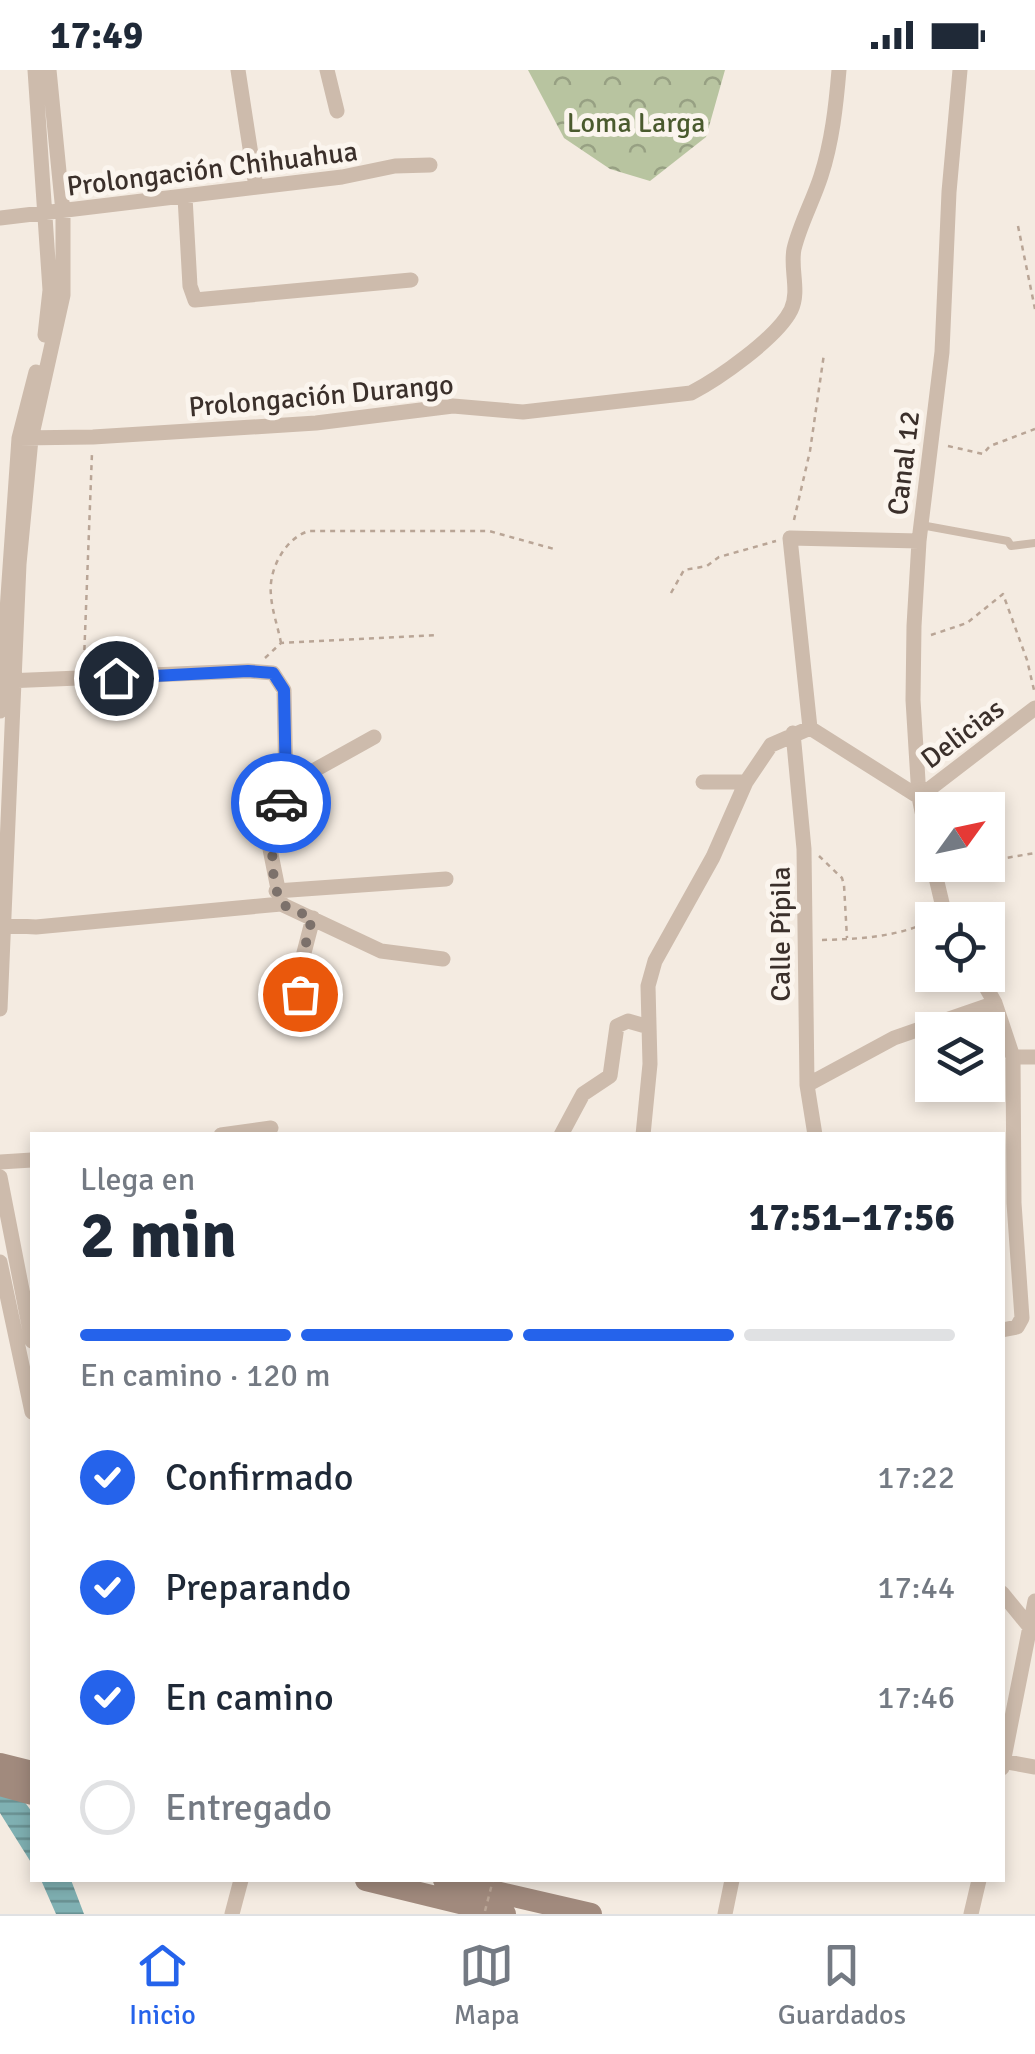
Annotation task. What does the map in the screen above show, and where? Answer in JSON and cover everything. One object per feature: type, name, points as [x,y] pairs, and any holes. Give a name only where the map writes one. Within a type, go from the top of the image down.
[{"type":"street","points":[[0,1010],[8,681],[25,438],[63,294],[36,70]]},
{"type":"street","points":[[50,70],[55,212]]},
{"type":"street","points":[[238,70],[256,187]]},
{"type":"street","points":[[327,70],[336,111]]},
{"type":"street","name":"Prolongación Durango","points":[[25,438],[316,423],[452,406],[523,412],[690,393],[714,382],[738,363],[792,308],[794,250],[826,158],[840,70]]},
{"type":"street","name":"Canal 12","points":[[919,792],[914,634],[920,533],[942,352],[949,192],[960,70]]},
{"type":"street","name":"Prolongación Chihuahua","points":[[0,218],[371,173],[396,166],[430,165]]},
{"type":"street","points":[[185,197],[190,286],[195,300],[411,280]]},
{"type":"street","points":[[810,728],[790,538],[920,533]]},
{"type":"street","points":[[8,681],[273,673],[284,690],[286,786],[270,849],[279,898],[381,951],[443,960]]},
{"type":"street","points":[[0,711],[8,681]]},
{"type":"street","name":"Delicias","points":[[926,792],[1035,708]]},
{"type":"street","points":[[643,1132],[650,1064],[648,986],[655,961],[713,857],[746,782],[771,745],[810,728],[915,794]]},
{"type":"street","name":"Calle Pípila","points":[[793,733],[804,849],[807,1085],[815,1132]]},
{"type":"street","points":[[286,786],[374,738]]},
{"type":"street","points":[[703,782],[746,782]]},
{"type":"street","points":[[2,926],[36,926],[446,880]]},
{"type":"street","points":[[302,1016],[299,972],[312,918]]},
{"type":"street","points":[[989,992],[1013,1056],[1014,1203],[1022,1318],[1010,1328]]},
{"type":"street","points":[[807,1085],[894,1038],[995,1003]]},
{"type":"street","points":[[563,1132],[583,1094],[610,1076],[616,1026],[628,1021],[649,1027]]},
{"type":"street","points":[[1013,1056],[1035,1057]]},
{"type":"street","points":[[242,1132],[271,1128]]},
{"type":"street","points":[[0,1162],[30,1160]]},
{"type":"street","points":[[0,1176],[30,1332]]},
{"type":"street","points":[[0,1262],[30,1391]]},
{"type":"street","points":[[1005,1597],[1029,1626]]},
{"type":"street","points":[[1005,1752],[1035,1600]]},
{"type":"street","points":[[1005,1763],[1035,1767]]},
{"type":"street","points":[[0,1764],[30,1772]]},
{"type":"street","points":[[0,1786],[30,1794]]},
{"type":"street","points":[[232,1914],[240,1882]]},
{"type":"street","points":[[378,1882],[590,1914]]},
{"type":"street","points":[[448,1882],[484,1899]]},
{"type":"street","points":[[725,1914],[732,1882]]},
{"type":"street","points":[[972,1914],[979,1882]]},
{"type":"lane","points":[[920,533],[1008,541],[1011,546],[1035,543]]},
{"type":"path","points":[[1018,226],[1035,309]]},
{"type":"path","points":[[671,592],[684,570],[707,566],[719,556],[790,538],[810,451],[824,354]]},
{"type":"path","points":[[932,442],[983,454],[990,446],[1035,428]]},
{"type":"path","points":[[84,680],[93,437]]},
{"type":"path","points":[[438,634],[281,643],[270,596],[280,558],[295,535],[308,531],[489,531],[554,549]]},
{"type":"path","points":[[914,634],[932,635],[966,623],[1004,594],[1035,692]]},
{"type":"path","points":[[804,849],[823,858],[842,878],[847,940]]},
{"type":"path","points":[[1005,858],[1035,853]]},
{"type":"path","points":[[804,940],[847,940],[915,928]]},
{"type":"green space","name":"Loma Larga","points":[[528,70],[725,70],[706,137],[650,181],[610,169],[564,138]]},
{"type":"water","points":[[0,1768],[30,1809],[30,1861],[0,1813]]},
{"type":"water","points":[[42,1882],[72,1882],[84,1914],[56,1914]]},
{"type":"way so far","points":[[281,803],[270,849],[276,892],[281,904],[312,918],[299,972],[300,994]]},
{"type":"route","points":[[116,678],[273,673],[284,690],[286,786],[281,803]]}]
